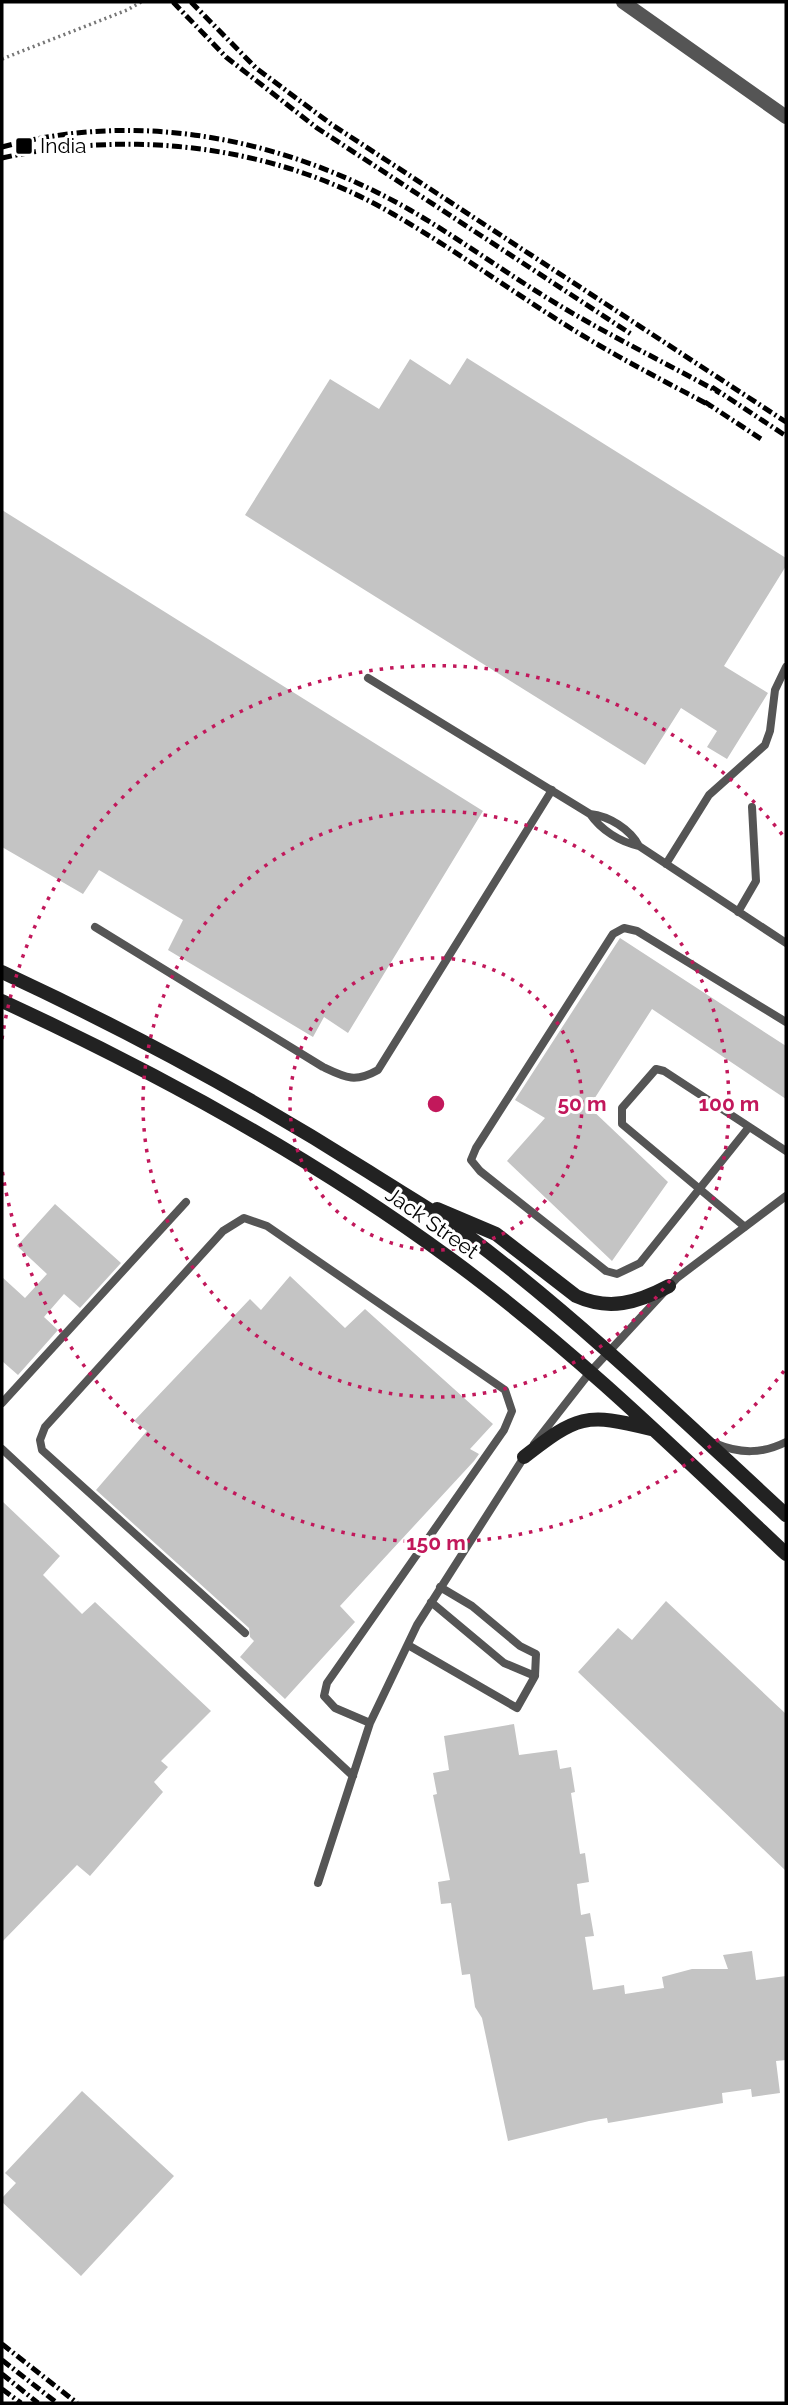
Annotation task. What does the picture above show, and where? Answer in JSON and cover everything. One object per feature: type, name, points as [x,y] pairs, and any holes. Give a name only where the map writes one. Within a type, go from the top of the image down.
[{"type":"main road","name":"Jack Street","points":[[2,972],[110,1022],[215,1079],[470,1237],[610,1352],[786,1515]]},
{"type":"main road","name":"Jack Street","points":[[2,1001],[95,1044],[320,1172],[452,1259],[591,1371],[786,1554]]},
{"type":"main road","points":[[410,1198],[496,1234],[588,1301],[603,1305],[629,1303],[669,1286]]},
{"type":"main road","points":[[524,1457],[562,1427],[585,1419],[609,1418],[655,1430]]},
{"type":"street","points":[[623,2],[786,117]]},
{"type":"lane","points":[[666,864],[709,795],[765,745],[770,732],[775,691],[786,667]]},
{"type":"lane","points":[[369,678],[590,814],[603,815],[634,835],[639,846],[786,943]]},
{"type":"lane","points":[[94,928],[323,1067],[345,1077],[363,1079],[378,1070],[552,790]]},
{"type":"lane","points":[[738,912],[756,881],[752,807]]},
{"type":"lane","points":[[749,1127],[640,1263],[617,1274],[606,1271],[480,1171],[471,1160],[475,1148],[613,934],[624,928],[637,931],[786,1022]]},
{"type":"lane","points":[[745,1227],[622,1124],[622,1108],[656,1069],[664,1071],[786,1151]]},
{"type":"lane","points":[[318,1883],[370,1723],[431,1602],[524,1457],[591,1371],[669,1286],[786,1196]]},
{"type":"lane","points":[[2,1403],[186,1202]]},
{"type":"lane","points":[[245,1633],[42,1450],[40,1440],[46,1427],[223,1231],[244,1218],[267,1226],[505,1390],[512,1411],[504,1430],[327,1684],[324,1696],[335,1708],[370,1723]]},
{"type":"lane","points":[[702,1438],[734,1450],[753,1452],[768,1451],[786,1442]]},
{"type":"lane","points":[[2,1449],[353,1776]]},
{"type":"lane","points":[[408,1645],[517,1708],[536,1676],[536,1654],[520,1646],[472,1606],[440,1587]]},
{"type":"lane","points":[[431,1602],[504,1663],[536,1676]]},
{"type":"path","points":[[2,59],[141,2]]},
{"type":"building","points":[[467,358],[786,558],[786,566],[724,666],[768,693],[727,759],[707,747],[717,731],[681,708],[645,765],[245,515],[330,379],[379,409],[410,359],[450,385]]},
{"type":"building","points":[[2,510],[483,811],[348,1033],[324,1017],[313,1037],[168,950],[183,920],[99,870],[83,894],[2,847]]},
{"type":"building","points":[[620,938],[786,1046],[786,1099],[652,1009],[589,1107],[668,1182],[612,1261],[507,1161],[545,1118],[515,1100]]},
{"type":"building","points":[[55,1204],[121,1263],[80,1308],[64,1294],[44,1317],[58,1330],[18,1375],[2,1361],[2,1277],[25,1298],[47,1274],[17,1246]]},
{"type":"building","points":[[290,1276],[345,1328],[365,1309],[493,1424],[470,1449],[479,1454],[474,1461],[340,1606],[355,1622],[285,1699],[240,1657],[254,1641],[250,1637],[249,1628],[96,1490],[147,1431],[134,1421],[250,1299],[261,1310]]},
{"type":"building","points":[[2,1501],[60,1556],[43,1575],[82,1614],[95,1602],[211,1711],[161,1761],[168,1767],[154,1782],[163,1792],[90,1876],[77,1865],[2,1942]]},
{"type":"building","points":[[666,1601],[786,1714],[786,1871],[578,1672],[618,1628],[632,1640]]},
{"type":"building","points":[[514,1724],[519,1755],[557,1750],[560,1769],[571,1767],[575,1792],[571,1793],[580,1854],[585,1853],[589,1882],[577,1884],[581,1915],[590,1913],[594,1936],[585,1937],[593,1990],[624,1985],[625,1994],[664,1988],[662,1977],[692,1969],[728,1969],[723,1955],[752,1951],[756,1980],[786,1976],[786,2060],[776,2061],[780,2093],[752,2097],[751,2089],[722,2093],[723,2103],[608,2123],[607,2118],[589,2121],[508,2141],[482,2018],[475,2007],[470,1974],[462,1975],[451,1903],[441,1904],[438,1882],[450,1880],[433,1795],[437,1794],[433,1773],[449,1770],[444,1736]]},
{"type":"building","points":[[82,2091],[174,2176],[81,2276],[2,2202],[2,2198],[16,2183],[5,2173]]},
{"type":"railway","points":[[173,2],[226,57],[317,128],[631,334]]},
{"type":"railway","points":[[191,2],[256,68],[331,124],[786,422]]},
{"type":"railway","points":[[2,147],[54,136],[107,131],[159,132],[212,138],[263,149],[313,165],[363,185],[410,210],[557,304],[720,393]]},
{"type":"railway","points":[[2,158],[52,149],[152,145],[202,149],[252,158],[301,172],[348,191],[393,214],[549,315],[711,406]]},
{"type":"railway","points":[[712,387],[786,436]]},
{"type":"railway","points":[[705,402],[761,439]]},
{"type":"railway","points":[[2,2344],[77,2403]]},
{"type":"railway","points":[[2,2360],[57,2403]]},
{"type":"railway","points":[[2,2374],[38,2403]]},
{"type":"railway","points":[[2,2389],[21,2403]]},
{"type":"place","name":"India","points":[[24,146]]}]
